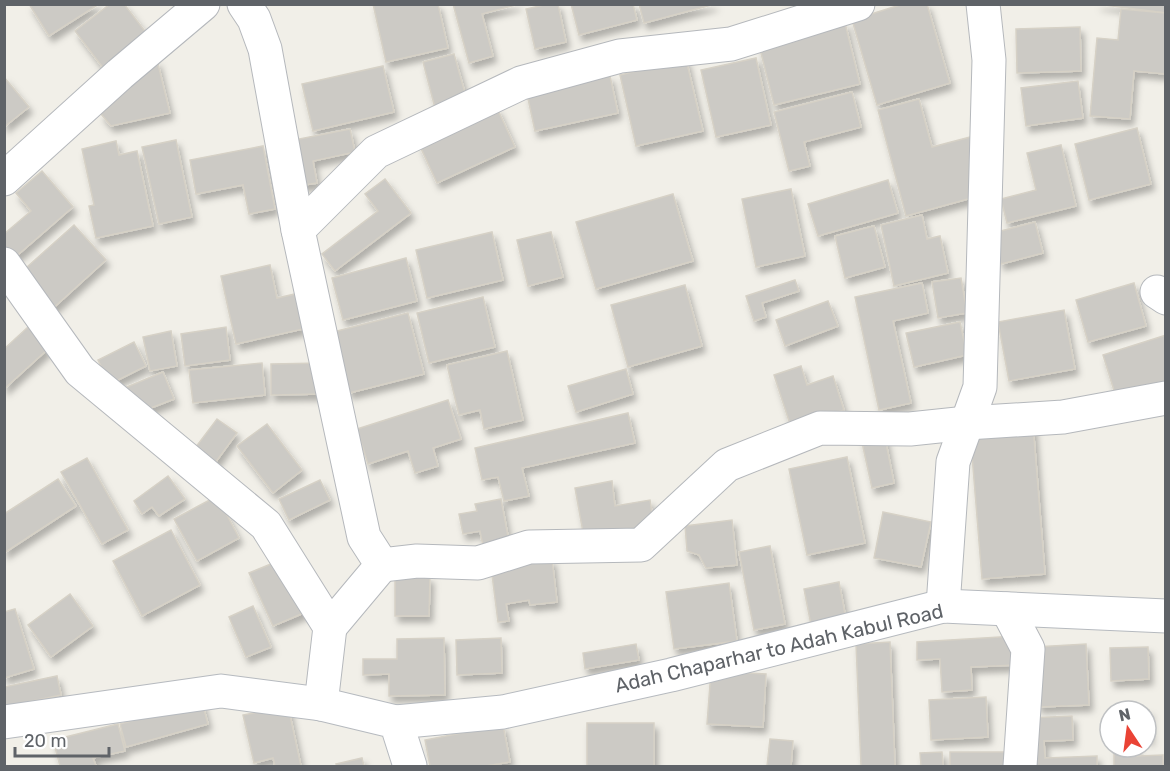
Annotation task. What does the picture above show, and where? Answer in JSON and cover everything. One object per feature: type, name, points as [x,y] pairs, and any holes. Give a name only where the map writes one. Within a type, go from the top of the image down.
[{"type":"street","points":[[4,180],[120,74],[203,4]]},
{"type":"street","points":[[244,4],[254,19],[265,49],[298,230],[364,537],[382,565]]},
{"type":"street","points":[[298,230],[376,152],[520,83],[620,56],[731,44],[858,4]]},
{"type":"street","points":[[943,606],[953,462],[980,387],[989,60],[983,4]]},
{"type":"street","points":[[4,264],[80,371],[266,525],[330,627]]},
{"type":"street","points":[[321,704],[330,627],[382,565],[417,561],[478,563],[529,548],[640,545],[727,465],[820,428],[910,429],[1063,417],[1166,398]]},
{"type":"street","name":"Adah Chaparhar to Adah Kabul Road","points":[[4,722],[220,691],[321,704],[396,722],[503,712],[671,675],[943,606],[1166,616]]},
{"type":"street","points":[[1006,609],[1028,649],[1020,766]]},
{"type":"street","points":[[396,722],[410,766]]},
{"type":"building","points":[[29,4],[99,4],[49,36]]},
{"type":"building","points":[[110,4],[124,4],[151,39],[107,73],[75,31]]},
{"type":"building","points":[[373,4],[438,4],[448,48],[386,62]]},
{"type":"building","points":[[453,4],[519,4],[482,14],[493,56],[469,63]]},
{"type":"building","points":[[558,4],[566,42],[535,49],[526,9]]},
{"type":"building","points":[[571,4],[633,4],[637,20],[579,35]]},
{"type":"building","points":[[639,4],[715,4],[644,23]]},
{"type":"building","points":[[903,4],[927,4],[950,83],[877,105],[852,20]]},
{"type":"building","points":[[1097,4],[1166,4],[1166,13]]},
{"type":"building","points":[[1121,9],[1166,13],[1165,74],[1134,71],[1130,119],[1090,116],[1097,38],[1118,40]]},
{"type":"building","points":[[845,23],[860,84],[774,105],[759,45]]},
{"type":"building","points":[[1080,27],[1081,71],[1017,73],[1016,29]]},
{"type":"building","points":[[454,54],[467,100],[435,108],[423,62]]},
{"type":"building","points":[[756,58],[771,125],[716,137],[701,70]]},
{"type":"building","points":[[686,59],[703,131],[636,146],[620,75]]},
{"type":"building","points":[[157,60],[170,113],[111,126],[101,114]]},
{"type":"building","points":[[383,66],[394,112],[313,131],[302,84]]},
{"type":"building","points":[[610,76],[618,113],[535,131],[527,94]]},
{"type":"building","points":[[4,77],[29,107],[4,127]]},
{"type":"building","points":[[1078,81],[1083,118],[1026,126],[1021,88]]},
{"type":"building","points":[[852,92],[861,127],[804,142],[810,166],[789,171],[774,112]]},
{"type":"building","points":[[919,99],[932,147],[974,136],[979,196],[906,216],[878,110]]},
{"type":"building","points":[[497,108],[515,147],[437,183],[419,144]]},
{"type":"building","points":[[1137,128],[1151,184],[1089,200],[1075,144]]},
{"type":"building","points":[[350,129],[355,152],[313,161],[317,183],[297,186],[289,141]]},
{"type":"building","points":[[176,140],[192,217],[159,224],[142,147]]},
{"type":"building","points":[[116,141],[119,155],[137,151],[153,226],[96,238],[89,206],[94,205],[82,149]]},
{"type":"building","points":[[1061,145],[1076,206],[1007,223],[1001,199],[1036,190],[1027,153]]},
{"type":"building","points":[[263,146],[275,209],[249,214],[243,185],[196,194],[190,160]]},
{"type":"building","points":[[42,171],[73,207],[13,259],[4,250],[4,234],[31,211],[16,193]]},
{"type":"building","points":[[385,179],[411,213],[335,271],[322,254],[378,211],[365,194]]},
{"type":"building","points":[[888,180],[898,213],[818,236],[808,204]]},
{"type":"building","points":[[791,189],[805,256],[756,267],[742,199]]},
{"type":"building","points":[[673,194],[693,261],[596,289],[576,222]]},
{"type":"building","points":[[922,215],[927,239],[940,236],[948,273],[894,286],[881,225]]},
{"type":"building","points":[[1035,222],[1043,253],[1001,264],[993,233]]},
{"type":"building","points":[[74,225],[106,260],[50,311],[18,275]]},
{"type":"building","points":[[874,226],[885,267],[845,278],[835,236]]},
{"type":"building","points":[[492,232],[503,280],[427,298],[416,250]]},
{"type":"building","points":[[551,232],[563,277],[528,286],[517,240]]},
{"type":"building","points":[[406,258],[417,301],[343,320],[332,278]]},
{"type":"building","points":[[270,265],[277,298],[295,294],[303,329],[236,344],[221,276]]},
{"type":"building","points":[[961,278],[967,313],[938,318],[932,282]]},
{"type":"building","points":[[795,280],[799,291],[762,303],[766,317],[754,321],[746,296]]},
{"type":"building","points":[[922,283],[928,313],[893,321],[911,403],[879,410],[855,297]]},
{"type":"building","points":[[1134,283],[1146,326],[1088,342],[1076,300]]},
{"type":"building","points":[[685,285],[702,346],[628,367],[611,305]]},
{"type":"building","points":[[483,297],[495,347],[429,363],[417,313]]},
{"type":"building","points":[[828,301],[838,326],[785,346],[776,320]]},
{"type":"building","points":[[1064,310],[1075,369],[1009,381],[998,322]]},
{"type":"building","points":[[408,313],[424,374],[349,393],[333,332]]},
{"type":"building","points":[[960,322],[967,355],[914,367],[906,333]]},
{"type":"building","points":[[28,327],[48,349],[4,389],[4,349]]},
{"type":"building","points":[[226,327],[230,360],[185,366],[181,334]]},
{"type":"building","points":[[171,331],[177,366],[150,371],[143,337]]},
{"type":"building","points":[[1166,335],[1166,385],[1117,400],[1103,355]]},
{"type":"building","points":[[134,342],[146,366],[110,384],[98,360]]},
{"type":"building","points":[[507,351],[523,420],[484,429],[480,410],[459,415],[447,365]]},
{"type":"building","points":[[262,363],[265,395],[193,403],[189,370]]},
{"type":"building","points":[[321,363],[322,394],[271,395],[271,364]]},
{"type":"building","points":[[801,366],[807,385],[833,376],[844,410],[791,427],[774,375]]},
{"type":"building","points":[[626,369],[633,394],[576,412],[568,386]]},
{"type":"building","points":[[163,372],[174,399],[143,411],[122,389]]},
{"type":"building","points":[[448,400],[461,439],[433,448],[438,466],[415,473],[408,451],[368,464],[357,429]]},
{"type":"building","points":[[628,413],[635,443],[522,468],[529,496],[504,501],[498,477],[482,480],[475,448]]},
{"type":"building","points":[[217,419],[237,433],[215,463],[195,448]]},
{"type":"building","points":[[267,424],[302,470],[273,493],[237,446]]},
{"type":"building","points":[[1033,425],[1045,574],[982,579],[970,430]]},
{"type":"building","points":[[884,433],[894,483],[872,488],[861,438]]},
{"type":"building","points":[[847,457],[865,543],[807,555],[789,469]]},
{"type":"building","points":[[87,458],[128,530],[102,544],[61,472]]},
{"type":"building","points":[[168,476],[185,499],[159,516],[152,507],[142,514],[134,501]]},
{"type":"building","points":[[58,479],[76,506],[4,553],[4,514]]},
{"type":"building","points":[[320,480],[330,500],[289,520],[279,499]]},
{"type":"building","points":[[612,481],[615,506],[650,500],[654,526],[584,538],[575,488]]},
{"type":"building","points":[[217,496],[239,538],[197,561],[174,519]]},
{"type":"building","points":[[501,499],[510,547],[484,551],[480,531],[463,534],[459,514],[477,511],[475,504]]},
{"type":"building","points":[[883,512],[931,522],[921,567],[874,558]]},
{"type":"building","points":[[732,520],[737,565],[706,568],[699,555],[687,551],[685,526]]},
{"type":"building","points":[[171,530],[200,585],[142,616],[113,561]]},
{"type":"building","points":[[770,546],[785,624],[754,630],[739,552]]},
{"type":"building","points":[[283,559],[306,612],[273,626],[249,573]]},
{"type":"building","points":[[552,559],[557,602],[530,605],[529,600],[506,604],[509,621],[498,622],[491,567]]},
{"type":"building","points":[[395,576],[430,577],[429,616],[395,616]]},
{"type":"building","points":[[839,582],[846,619],[811,625],[804,589]]},
{"type":"building","points":[[729,583],[737,641],[674,649],[666,592]]},
{"type":"building","points":[[70,594],[93,626],[51,657],[28,625]]},
{"type":"building","points":[[253,606],[271,647],[246,657],[229,617]]},
{"type":"building","points":[[15,609],[34,669],[4,678],[4,612]]},
{"type":"building","points":[[1016,636],[1017,665],[971,667],[972,690],[942,692],[940,659],[917,660],[917,642]]},
{"type":"building","points":[[444,638],[445,695],[389,696],[389,674],[363,675],[363,659],[397,659],[397,639]]},
{"type":"building","points":[[501,638],[502,673],[457,675],[456,640]]},
{"type":"building","points":[[890,642],[895,766],[861,766],[856,644]]},
{"type":"building","points":[[636,644],[639,660],[585,669],[583,653]]},
{"type":"building","points":[[1086,644],[1089,705],[1038,707],[1035,647]]},
{"type":"building","points":[[1148,647],[1149,679],[1111,681],[1110,648]]},
{"type":"building","points":[[711,671],[766,674],[763,727],[707,724]]},
{"type":"building","points":[[57,676],[61,695],[4,707],[4,687]]},
{"type":"building","points":[[986,697],[988,737],[931,740],[929,700]]},
{"type":"building","points":[[202,702],[208,724],[126,747],[120,724]]},
{"type":"building","points":[[288,706],[301,766],[275,766],[273,758],[254,763],[243,715]]},
{"type":"building","points":[[1072,716],[1073,740],[1044,741],[1045,758],[1097,756],[1097,766],[1029,766],[1027,718]]},
{"type":"building","points":[[587,723],[654,723],[654,766],[587,766]]},
{"type":"building","points":[[118,724],[125,751],[93,758],[96,766],[60,766],[53,740]]},
{"type":"building","points":[[503,725],[510,762],[486,766],[430,766],[425,740]]},
{"type":"building","points":[[770,739],[793,741],[791,766],[767,766]]},
{"type":"building","points":[[942,752],[943,766],[921,766],[920,753]]},
{"type":"building","points":[[950,752],[1011,752],[1011,766],[950,766]]},
{"type":"building","points":[[1158,755],[1163,755],[1163,766],[1114,766],[1114,759],[1158,759]]},
{"type":"building","points":[[362,758],[364,766],[337,766],[336,764]]}]
